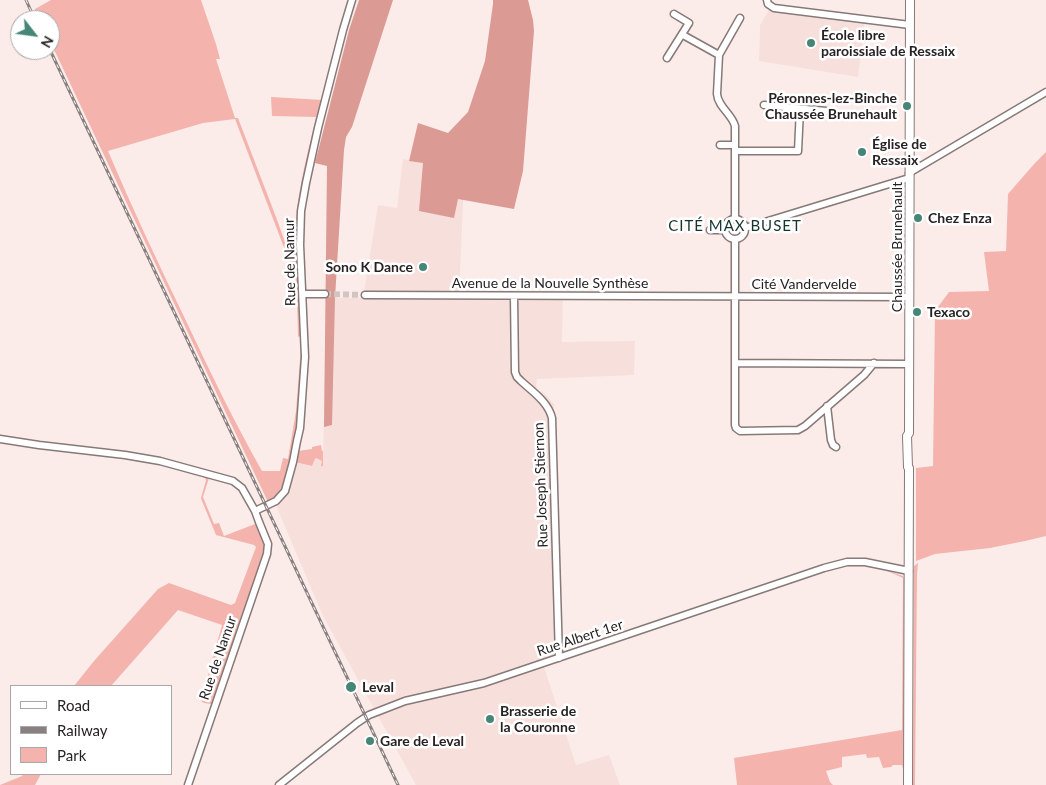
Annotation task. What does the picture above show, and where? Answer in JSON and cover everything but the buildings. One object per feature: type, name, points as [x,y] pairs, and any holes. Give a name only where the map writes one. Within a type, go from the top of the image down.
[{"type":"main road","name":"Chaussée Brunehault","points":[[908,785],[910,0]]},
{"type":"street","name":"Rue de Namur","points":[[256,511],[282,496],[287,486],[300,428],[306,357],[300,227],[304,192],[320,120],[352,0]]},
{"type":"street","points":[[767,0],[768,4],[774,8],[910,25]]},
{"type":"street","points":[[667,58],[689,23],[674,14]]},
{"type":"street","points":[[735,219],[736,126],[718,99],[719,55],[740,18]]},
{"type":"street","points":[[683,35],[719,55]]},
{"type":"street","points":[[745,228],[909,175],[1046,92]]},
{"type":"street","points":[[764,105],[826,111]]},
{"type":"street","points":[[720,145],[735,148],[798,151],[800,109]]},
{"type":"street","points":[[731,219],[742,221],[745,228],[742,236],[735,240],[729,238],[724,230],[726,223],[731,219]]},
{"type":"street","points":[[710,230],[724,230]]},
{"type":"street","points":[[735,240],[735,296]]},
{"type":"street","points":[[303,294],[325,294]]},
{"type":"street","name":"Avenue de la Nouvelle Synthèse","points":[[365,295],[735,296]]},
{"type":"street","name":"Rue Joseph Stiernon","points":[[514,296],[515,372],[521,382],[547,406],[552,418],[559,658]]},
{"type":"street","name":"Cité Vandervelde","points":[[874,364],[864,375],[798,430],[740,431],[735,425],[735,296],[909,297]]},
{"type":"street","points":[[735,363],[908,364]]},
{"type":"street","points":[[828,406],[831,440],[836,447]]},
{"type":"street","name":"Rue de Namur","points":[[0,439],[160,461],[237,483],[256,511],[268,544],[267,554],[188,785]]},
{"type":"street","name":"Rue Albert 1er","points":[[278,785],[357,723],[405,700],[484,683],[824,568],[847,562],[865,562],[909,568]]},
{"type":"shaded area","points":[[359,0],[393,0],[352,127],[346,137],[335,298],[332,425],[324,427],[327,166],[315,163],[349,30]]},
{"type":"shaded area","points":[[493,0],[528,0],[533,20],[534,31],[523,171],[514,209],[458,199],[454,218],[419,211],[423,163],[409,161],[418,123],[448,133],[468,112],[485,61]]},
{"type":"shaded area","name":"École libre paroissiale de Ressaix","points":[[770,8],[865,22],[858,77],[759,61],[760,25]]},
{"type":"shaded area","points":[[403,159],[468,172],[463,202],[459,298],[563,297],[562,342],[635,341],[634,375],[537,379],[536,386],[554,404],[561,644],[565,651],[576,650],[576,656],[544,667],[576,765],[609,755],[620,785],[416,785],[323,616],[274,501],[275,496],[287,481],[295,462],[312,466],[316,458],[322,461],[323,466],[326,298],[363,298],[378,205],[397,208]]},
{"type":"green space","points":[[51,0],[201,0],[216,44],[220,59],[216,59],[235,118],[238,118],[285,242],[296,243],[299,195],[316,117],[272,116],[271,97],[323,100],[297,254],[303,335],[298,337],[295,272],[235,119],[203,123],[108,151],[205,362],[262,471],[280,471],[283,458],[288,459],[296,411],[301,346],[304,347],[299,413],[292,462],[287,481],[274,501],[268,502],[59,60],[60,10],[35,9]]},
{"type":"green space","points":[[1046,152],[1046,536],[990,548],[935,554],[916,561],[916,468],[933,466],[935,311],[949,292],[989,291],[984,252],[1006,251],[1008,194]]},
{"type":"green space","points":[[321,445],[323,466],[321,466],[322,461],[316,458],[312,466],[295,462],[298,451],[312,449],[312,447]]},
{"type":"green space","points":[[204,476],[209,478],[203,497],[214,524],[219,523],[224,536],[255,524],[263,536],[266,549],[215,700],[211,704],[201,701],[222,625],[178,610],[112,685],[75,685],[158,589],[169,583],[231,605],[235,603],[256,547],[216,535],[201,498],[206,480]]},
{"type":"green space","points":[[918,563],[915,785],[913,785],[914,566]]},
{"type":"green space","points":[[885,570],[903,576],[906,583],[906,769],[903,769],[902,765],[883,768],[879,757],[867,758],[866,754],[842,757],[842,767],[826,771],[833,785],[737,785],[734,758],[902,730],[903,578]]},
{"type":"green space","points":[[40,775],[35,785],[0,785],[22,776]]},
{"type":"tunnel","points":[[325,294],[365,295]]},
{"type":"railway","points":[[26,0],[30,10]]},
{"type":"railway","points":[[55,60],[398,785]]},
{"type":"place","name":"École libre paroissiale de Ressaix","points":[[811,43]]},
{"type":"place","name":"Péronnes-lez-Binche Chaussée Brunehault","points":[[907,106]]},
{"type":"place","name":"Église de Ressaix","points":[[862,152]]},
{"type":"place","name":"Chez Enza","points":[[918,218]]},
{"type":"place","name":"Sono K Dance","points":[[423,267]]},
{"type":"place","name":"Texaco","points":[[917,312]]},
{"type":"place","name":"Leval","points":[[351,687]]},
{"type":"place","name":"Brasserie de la Couronne","points":[[490,719]]},
{"type":"place","name":"Gare de Leval","points":[[370,741]]},
{"type":"district","name":"CITÉ MAX BUSET","points":[[735,226]]}]
